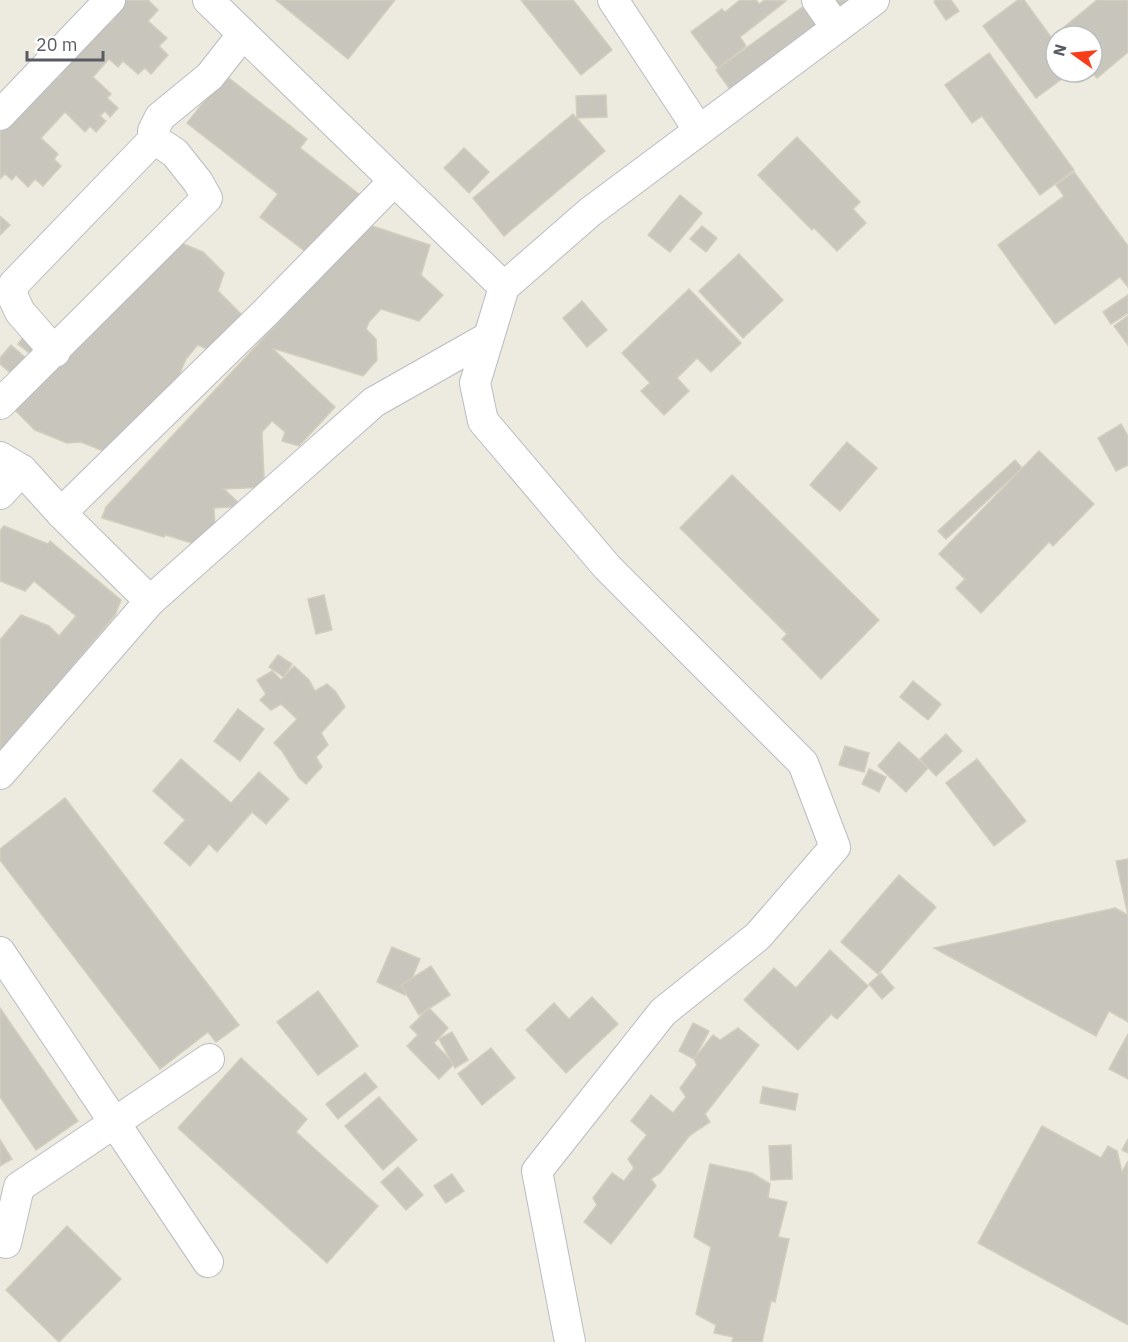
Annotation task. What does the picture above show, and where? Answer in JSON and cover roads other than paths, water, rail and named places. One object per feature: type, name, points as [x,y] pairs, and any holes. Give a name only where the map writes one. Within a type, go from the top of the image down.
[{"type":"street","points":[[0,115],[110,0]]},
{"type":"street","points":[[208,0],[504,288]]},
{"type":"street","points":[[613,0],[699,129]]},
{"type":"street","points":[[817,0],[836,27]]},
{"type":"street","points":[[570,1342],[537,1171],[663,1012],[758,936],[835,847],[803,763],[607,567],[483,422],[475,383],[504,288],[590,212],[874,0]]},
{"type":"street","points":[[0,404],[55,352],[207,198],[198,182],[175,153],[154,139],[153,131],[160,117],[210,76],[243,34]]},
{"type":"street","points":[[55,352],[20,312],[12,295],[14,284],[154,139]]},
{"type":"street","points":[[61,513],[266,312],[394,181]]},
{"type":"street","points":[[0,774],[150,601],[374,402],[488,338]]},
{"type":"street","points":[[0,494],[11,464],[150,601]]},
{"type":"street","points":[[0,952],[208,1262]]},
{"type":"street","points":[[6,1243],[19,1187],[209,1059]]}]
